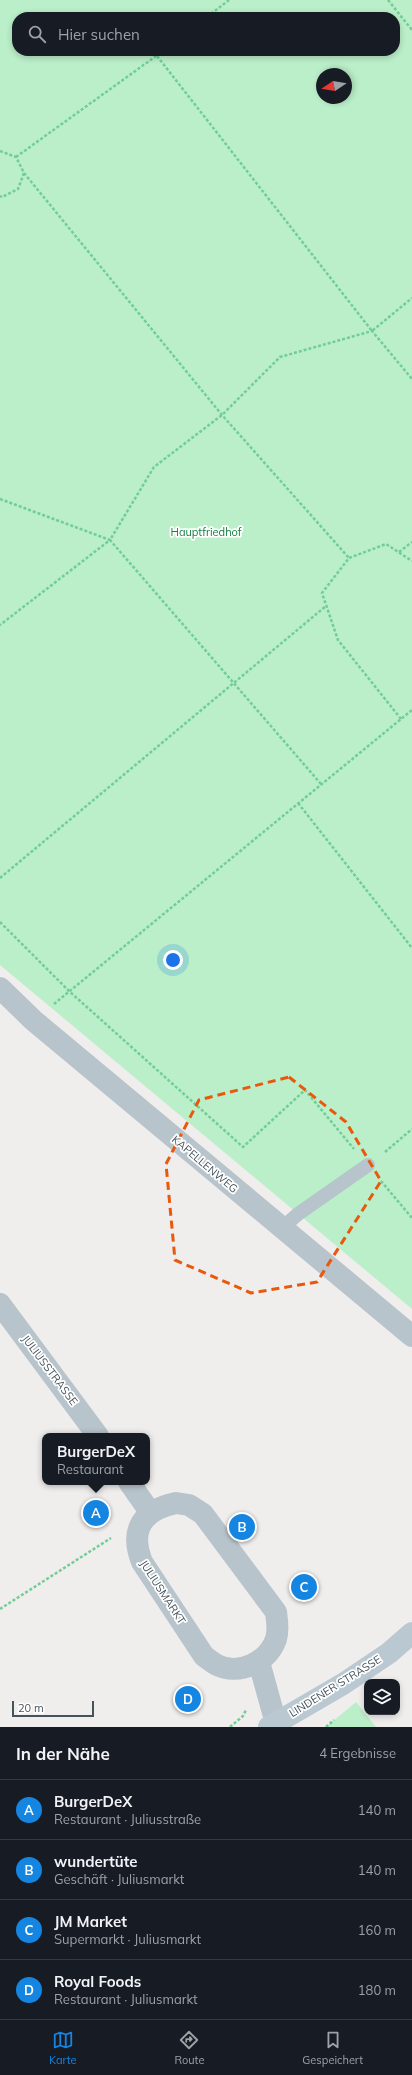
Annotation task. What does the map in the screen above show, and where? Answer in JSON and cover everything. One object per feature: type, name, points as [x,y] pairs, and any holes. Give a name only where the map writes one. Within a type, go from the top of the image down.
[{"type":"main road","name":"LINDENER STRASSE","points":[[274,1725],[343,1684],[389,1653],[412,1633]]},
{"type":"street","name":"KAPELLENWEG","points":[[0,988],[33,1020],[412,1336]]},
{"type":"street","name":"JULIUSSTRASSE","points":[[0,1304],[96,1433]]},
{"type":"street","points":[[131,1485],[150,1512],[159,1506],[176,1502],[189,1505],[202,1513],[276,1612],[278,1626],[276,1639],[270,1650],[259,1662],[274,1725]]},
{"type":"street","name":"JULIUSMARKT","points":[[150,1512],[142,1522],[137,1536],[138,1549],[142,1562],[204,1656],[217,1665],[230,1669],[247,1667],[259,1662]]},
{"type":"lane","points":[[282,1228],[298,1214],[368,1165]]},
{"type":"path","points":[[213,12],[229,0]]},
{"type":"path","points":[[388,0],[398,12]]},
{"type":"path","points":[[400,15],[412,30]]},
{"type":"path","points":[[16,157],[157,56],[372,331],[412,379]]},
{"type":"path","points":[[0,151],[16,157],[24,173],[222,415],[349,558]]},
{"type":"path","points":[[0,196],[2,197],[18,189],[24,173]]},
{"type":"path","points":[[0,625],[110,540],[154,467],[222,415],[280,357],[372,331],[412,298]]},
{"type":"path","points":[[0,499],[110,540],[321,784]]},
{"type":"path","points":[[399,552],[412,542]]},
{"type":"path","points":[[401,719],[338,640],[322,593],[349,558],[386,544],[412,561]]},
{"type":"path","points":[[0,878],[326,606]]},
{"type":"path","points":[[33,1020],[412,710]]},
{"type":"path","points":[[298,803],[412,948]]},
{"type":"path","points":[[0,922],[69,991],[243,1147],[305,1090],[412,1218]]},
{"type":"path","points":[[368,1165],[412,1129]]},
{"type":"path","points":[[0,1609],[115,1535]]},
{"type":"highlighted area","points":[[289,1077],[346,1122],[381,1181],[317,1282],[251,1293],[175,1260],[166,1164],[199,1100]]},
{"type":"green space","name":"Hauptfriedhof","points":[[0,0],[412,0],[412,1309],[0,965]]},
{"type":"green space","points":[[356,1702],[364,1712],[364,1715],[366,1715],[376,1727],[326,1727]]},
{"type":"place","name":"BurgerDeX","points":[[96,1513]]},
{"type":"place","name":"wundertüte","points":[[242,1527]]},
{"type":"place","name":"JM Market","points":[[304,1587]]},
{"type":"place","name":"Royal Foods","points":[[188,1699]]}]
